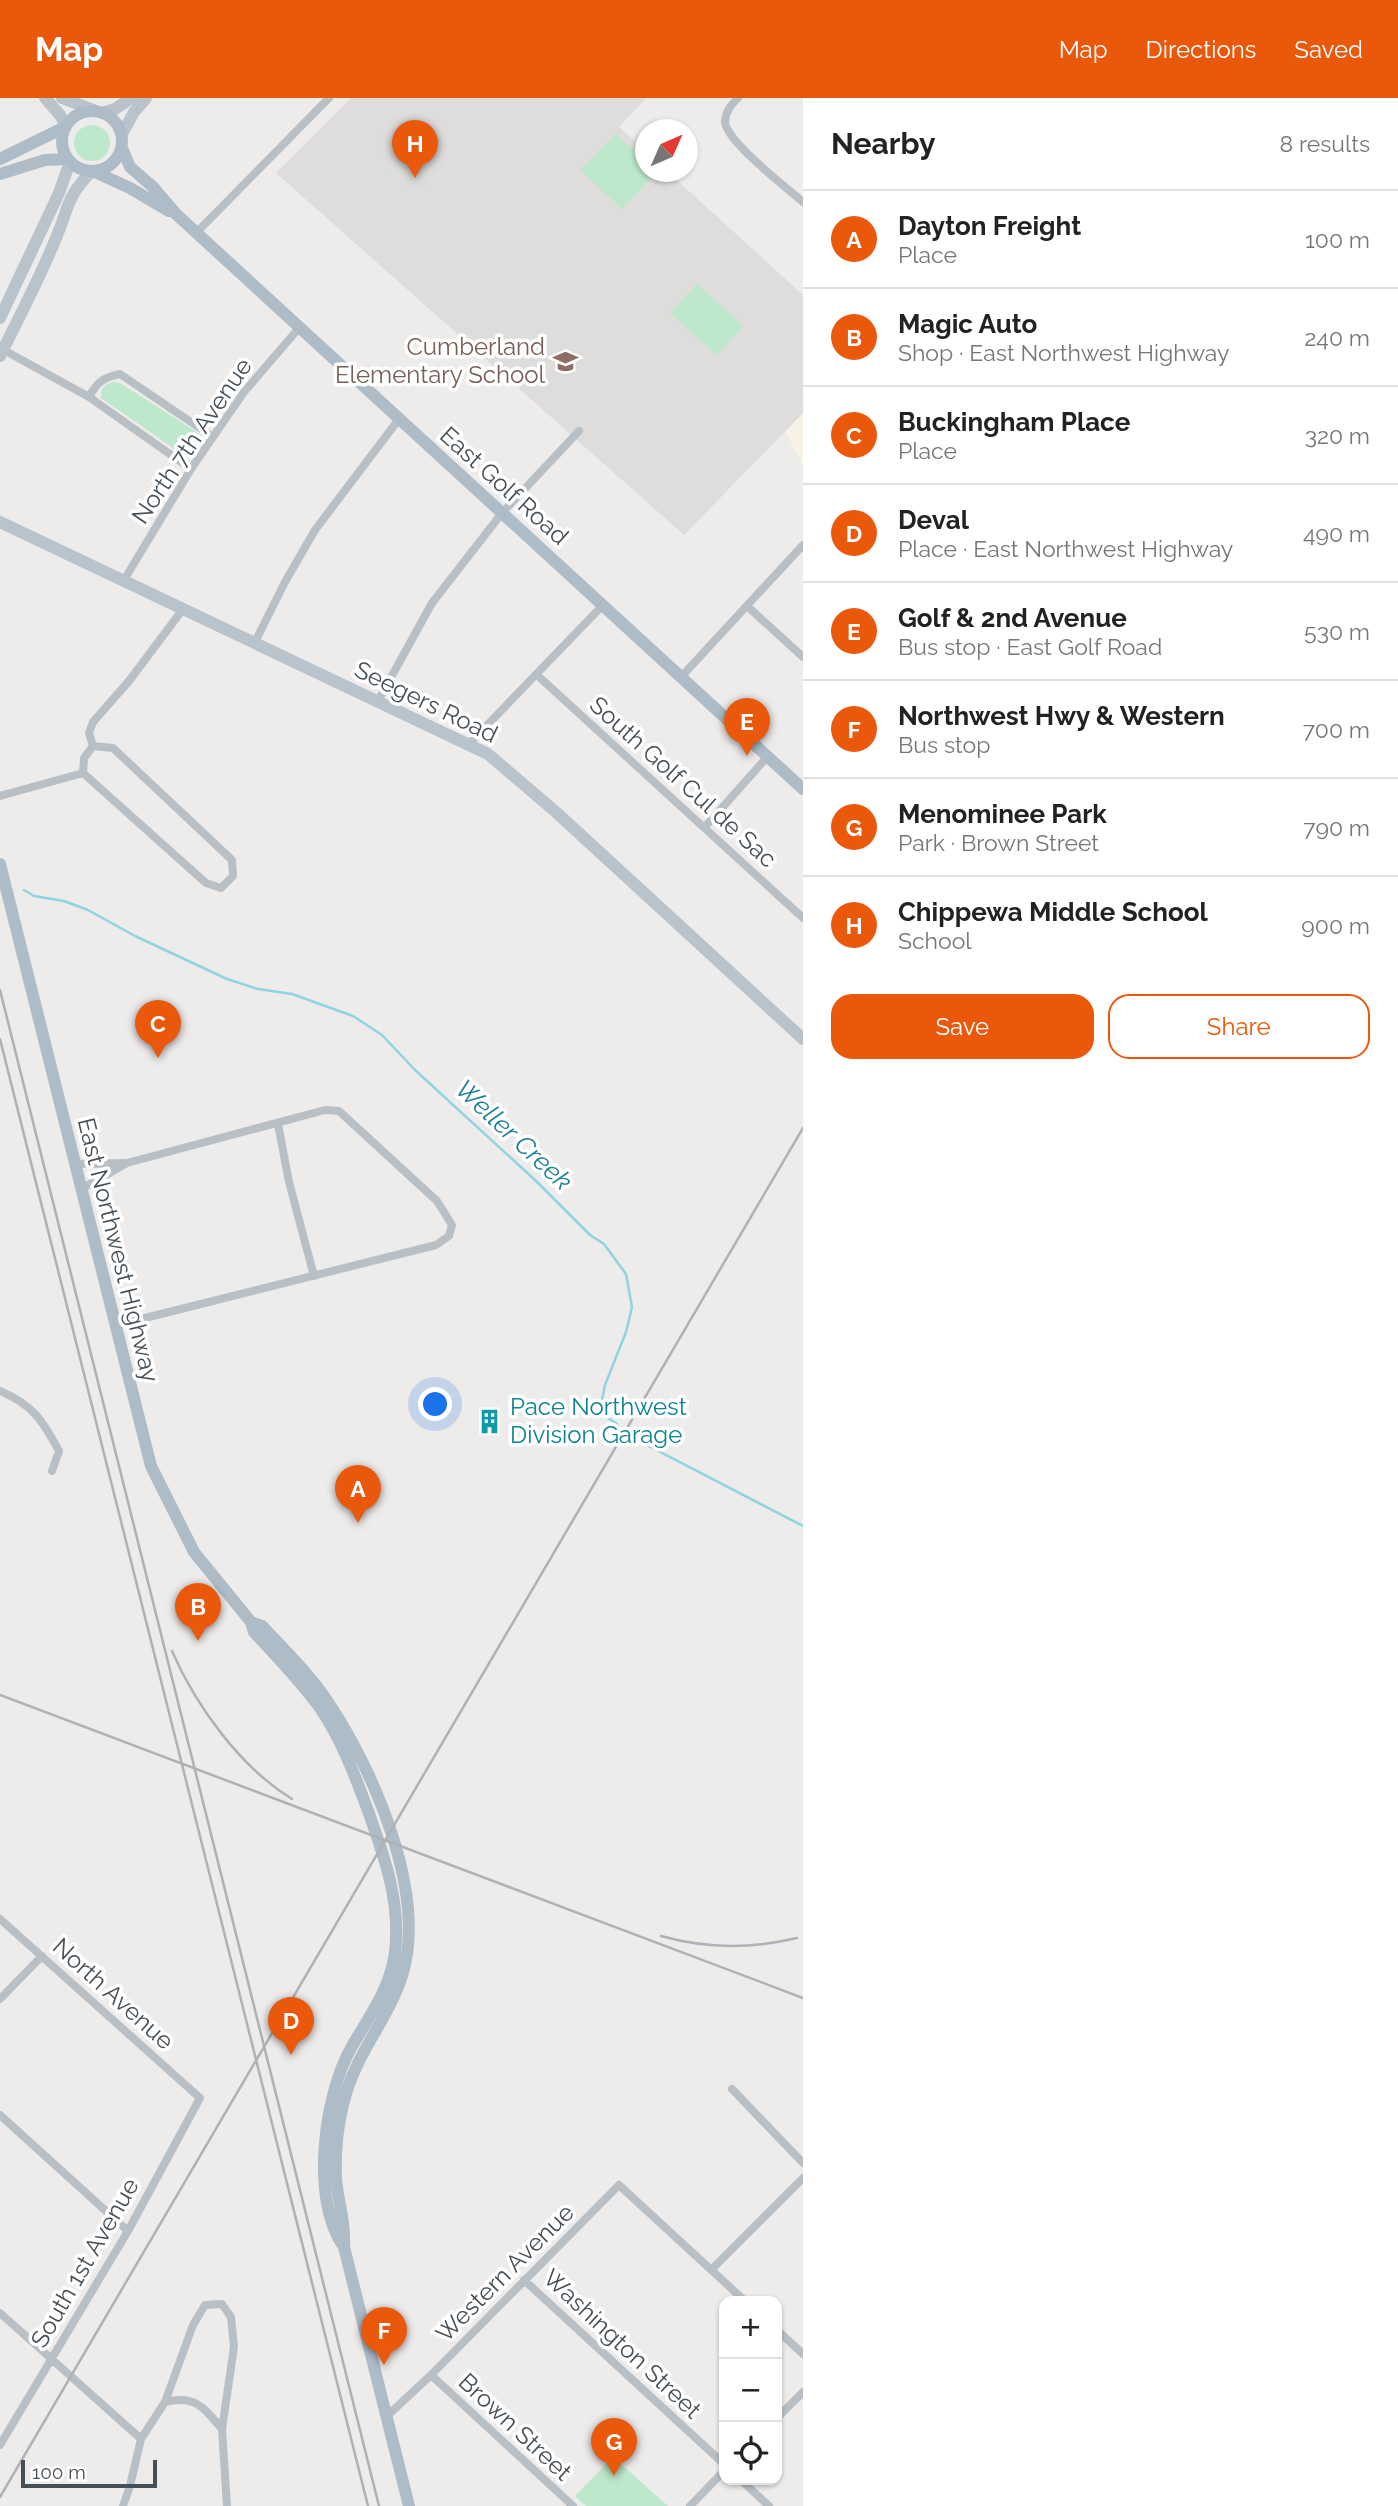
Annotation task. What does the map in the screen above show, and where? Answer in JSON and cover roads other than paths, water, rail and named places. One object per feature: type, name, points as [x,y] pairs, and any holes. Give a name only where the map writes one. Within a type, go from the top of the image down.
[{"type":"main road","points":[[0,159],[66,126],[74,117],[84,112],[99,112],[117,125],[122,134],[122,148],[113,164],[93,172],[76,167],[69,161],[63,149],[62,138],[66,126]]},
{"type":"main road","name":"East Golf Road","points":[[122,148],[130,167],[153,187],[196,233],[803,789]]},
{"type":"main road","points":[[0,174],[45,160],[69,161]]},
{"type":"main road","name":"East Golf Road","points":[[93,172],[131,188],[176,214]]},
{"type":"main road","name":"East Northwest Highway","points":[[0,864],[151,1466],[194,1552],[251,1622],[262,1626],[312,1681],[348,1735],[378,1800],[407,1890],[410,1920],[403,1973],[396,1993],[354,2068],[342,2107],[336,2141],[336,2167],[345,2232],[344,2247],[409,2506]]},
{"type":"street","points":[[44,98],[66,126]]},
{"type":"street","points":[[62,98],[99,112],[115,109],[131,98]]},
{"type":"street","points":[[122,134],[134,112],[146,98]]},
{"type":"street","points":[[196,233],[329,98]]},
{"type":"street","points":[[738,98],[727,111],[725,120],[733,140],[803,202]]},
{"type":"street","points":[[0,318],[59,193],[69,161]]},
{"type":"street","points":[[93,172],[74,189],[56,238],[1,351],[89,397],[191,469]]},
{"type":"street","name":"North 7th Avenue","points":[[124,580],[191,469],[244,393],[299,328]]},
{"type":"street","points":[[89,397],[96,385],[106,377],[120,374],[214,437]]},
{"type":"street","points":[[255,642],[315,530],[399,419]]},
{"type":"street","points":[[378,701],[432,603],[502,513],[579,431]]},
{"type":"street","name":"Seegers Road","points":[[0,522],[488,754],[521,781],[803,1039]]},
{"type":"street","points":[[682,676],[803,545]]},
{"type":"street","points":[[468,745],[603,605]]},
{"type":"street","points":[[747,606],[803,657]]},
{"type":"street","points":[[93,746],[89,733],[93,722],[129,681],[183,608]]},
{"type":"street","name":"South Golf Cul de Sac","points":[[537,675],[803,918]]},
{"type":"street","points":[[83,774],[206,883],[221,888],[233,876],[232,860],[113,748],[93,746]]},
{"type":"street","points":[[83,774],[84,758],[93,746]]},
{"type":"street","points":[[705,827],[768,756]]},
{"type":"street","points":[[0,796],[83,774]]},
{"type":"street","points":[[75,1164],[127,1163],[325,1110],[339,1111],[437,1201],[452,1225],[449,1236],[436,1245],[133,1321]]},
{"type":"street","points":[[278,1124],[289,1182],[314,1276]]},
{"type":"street","points":[[81,1189],[127,1163]]},
{"type":"street","points":[[0,1391],[19,1399],[35,1412],[47,1428],[60,1451],[52,1471]]},
{"type":"street","name":"North Avenue","points":[[0,1919],[200,2098]]},
{"type":"street","points":[[0,1999],[42,1956]]},
{"type":"street","points":[[732,2089],[803,2163]]},
{"type":"street","name":"South 1st Avenue","points":[[0,2445],[128,2231],[200,2098]]},
{"type":"street","points":[[0,2115],[128,2231]]},
{"type":"street","points":[[740,2296],[711,2270],[803,2178]]},
{"type":"street","name":"Western Avenue","points":[[386,2417],[619,2185],[711,2270]]},
{"type":"street","name":"Washington Street","points":[[524,2280],[719,2459]]},
{"type":"street","points":[[123,2506],[141,2439],[165,2402],[193,2325],[205,2305],[222,2304],[231,2317],[234,2347],[222,2429],[226,2506]]},
{"type":"street","points":[[0,2313],[141,2439]]},
{"type":"street","points":[[782,2335],[803,2354]]},
{"type":"street","name":"Brown Street","points":[[431,2375],[573,2506]]},
{"type":"street","points":[[782,2413],[803,2392]]},
{"type":"street","points":[[165,2402],[187,2399],[197,2403],[222,2429]]},
{"type":"street","points":[[690,2506],[719,2476]]},
{"type":"street","points":[[746,2485],[769,2506]]},
{"type":"waterway","name":"Weller Creek","points":[[24,890],[34,896],[64,901],[88,910],[135,936],[227,979],[258,989],[292,994],[353,1016],[382,1035],[415,1070],[535,1180],[590,1235],[604,1244],[626,1274],[632,1307],[626,1332],[605,1385],[601,1405],[606,1417],[616,1423],[619,1429],[641,1442],[803,1526]]},
{"type":"railway","points":[[0,990],[379,2506]]},
{"type":"railway","points":[[0,1039],[368,2506]]},
{"type":"railway","points":[[0,2497],[803,1128]]},
{"type":"railway","points":[[172,1651],[194,1693],[222,1734],[255,1770],[292,1799]]},
{"type":"railway","points":[[0,1695],[803,1998]]},
{"type":"railway","points":[[661,1936],[729,1946],[797,1938]]},
{"type":"place","name":"Chippewa Middle School","points":[[415,178]]},
{"type":"place","name":"Cumberland Elementary School","points":[[565,361]]},
{"type":"place","name":"Golf & 2nd Avenue","points":[[747,756]]},
{"type":"place","name":"Buckingham Place","points":[[158,1058]]},
{"type":"place","name":"Pace Northwest Division Garage","points":[[490,1421]]},
{"type":"place","name":"Dayton Freight","points":[[358,1523]]},
{"type":"place","name":"Magic Auto","points":[[198,1641]]},
{"type":"place","name":"Deval","points":[[291,2055]]},
{"type":"place","name":"Northwest Hwy & Western","points":[[384,2365]]},
{"type":"place","name":"Menominee Park","points":[[614,2476]]}]
